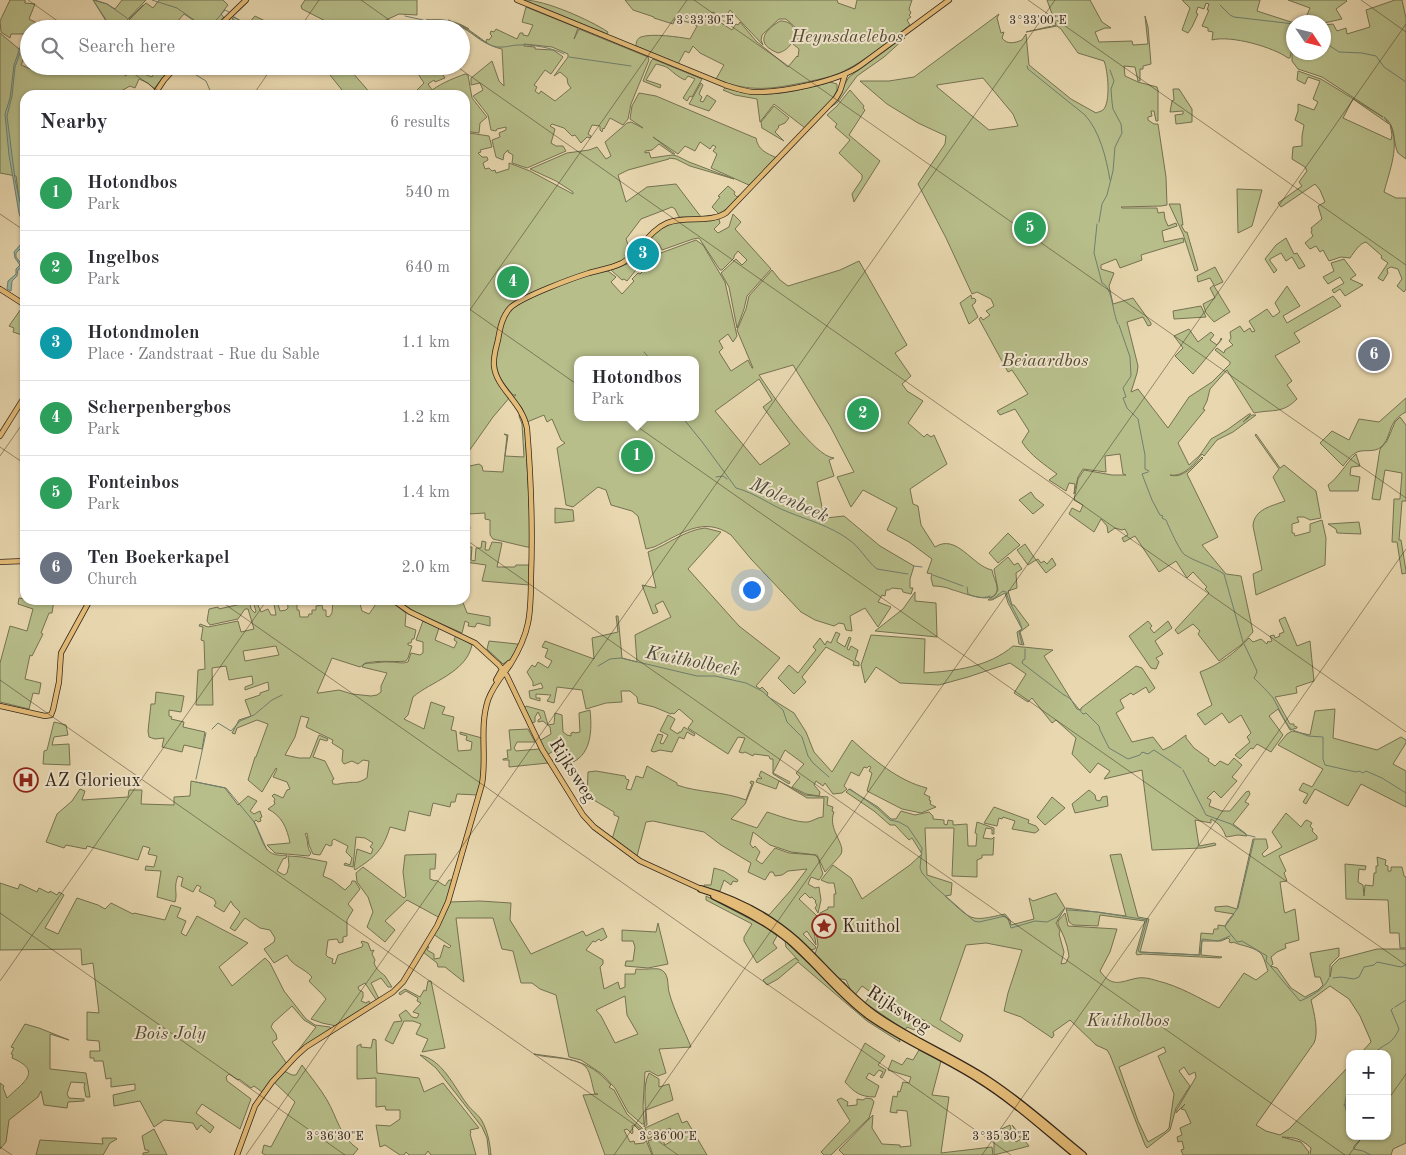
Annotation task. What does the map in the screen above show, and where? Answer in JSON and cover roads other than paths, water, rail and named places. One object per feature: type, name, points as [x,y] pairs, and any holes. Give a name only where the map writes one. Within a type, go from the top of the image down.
[{"type":"highway","name":"Rijksweg","points":[[701,889],[776,930],[803,953],[848,998],[870,1016],[903,1037],[985,1083],[1076,1155]]},
{"type":"highway","name":"Rijksweg","points":[[701,889],[728,898],[774,923],[796,940],[844,989],[872,1012],[905,1033],[989,1080],[1083,1155]]},
{"type":"main road","points":[[225,20],[246,0]]},
{"type":"main road","points":[[517,0],[704,77],[744,91],[770,91],[845,75],[949,0]]},
{"type":"main road","points":[[157,90],[169,75]]},
{"type":"main road","points":[[237,1155],[252,1110],[272,1082],[306,1046],[347,1022],[398,988],[439,923],[451,895],[482,784],[484,769],[484,719],[488,703],[496,679],[515,656],[524,638],[529,619],[532,530],[526,421],[520,408],[500,382],[494,368],[495,350],[504,318],[512,306],[524,299],[578,277],[623,262],[655,230],[667,223],[678,220],[712,218],[726,213],[833,101],[840,91],[845,75]]},
{"type":"main road","points":[[833,101],[838,90],[837,78]]},
{"type":"main road","points":[[0,288],[20,301]]},
{"type":"main road","points":[[0,436],[20,404]]},
{"type":"main road","points":[[0,562],[20,561]]},
{"type":"main road","points":[[0,706],[45,716],[51,715],[59,682],[61,653],[87,605]]},
{"type":"main road","name":"Rijksweg","points":[[400,605],[474,643],[493,658],[503,671],[542,749],[579,809],[592,825],[640,861],[701,889]]},
{"type":"waterway","points":[[95,0],[107,4],[127,18]]},
{"type":"waterway","points":[[152,0],[177,8],[194,20]]},
{"type":"waterway","points":[[95,3],[106,20]]},
{"type":"waterway","points":[[129,19],[143,5]]},
{"type":"waterway","points":[[1220,5],[1234,17],[1286,23]]},
{"type":"waterway","points":[[216,20],[225,10],[229,12]]},
{"type":"waterway","points":[[405,16],[423,20]]},
{"type":"waterway","points":[[234,17],[240,20]]},
{"type":"waterway","points":[[470,32],[493,46],[535,46],[564,54]]},
{"type":"waterway","points":[[1331,47],[1339,52],[1376,56],[1384,67],[1406,82]]},
{"type":"waterway","points":[[569,57],[631,66]]},
{"type":"waterway","points":[[1027,66],[1028,69],[1085,115],[1095,129],[1102,145],[1110,180]]},
{"type":"waterway","points":[[1099,222],[1102,204],[1107,195],[1113,171],[1115,147],[1122,133],[1121,124],[1113,109],[1111,89],[1114,81],[1110,70]]},
{"type":"waterway","points":[[196,75],[206,81],[210,90]]},
{"type":"waterway","points":[[1097,224],[1094,253],[1102,283],[1106,286],[1110,295],[1118,324]]},
{"type":"waterway","points":[[1119,325],[1130,357],[1131,376],[1123,388],[1126,397],[1123,398],[1127,408],[1138,419],[1145,455],[1145,469],[1149,471]]},
{"type":"waterway","name":"Molenbeek","points":[[644,352],[648,356]]},
{"type":"waterway","name":"Molenbeek","points":[[685,421],[736,488],[841,534],[852,542],[877,569],[908,574]]},
{"type":"waterway","points":[[1148,472],[1142,474],[1152,500],[1160,515],[1163,516],[1162,518],[1166,520],[1183,553],[1224,574],[1243,642]]},
{"type":"waterway","points":[[716,477],[723,476],[727,479]]},
{"type":"waterway","name":"Molenbeek","points":[[914,566],[922,567]]},
{"type":"waterway","name":"Molenbeek","points":[[933,575],[963,586]]},
{"type":"waterway","name":"Molenbeek","points":[[967,587],[968,594],[976,597],[990,596]]},
{"type":"waterway","name":"Molenbeek","points":[[991,599],[1003,591],[1006,592],[1021,624],[1022,629],[1019,632],[1022,644]]},
{"type":"waterway","points":[[1244,644],[1257,672],[1254,678],[1273,698],[1291,729]]},
{"type":"waterway","name":"Molenbeek","points":[[1025,649],[1025,659],[1022,663],[1070,698],[1083,714],[1086,713],[1099,726],[1109,748],[1128,759],[1140,755],[1142,752],[1148,754],[1154,750],[1181,768]]},
{"type":"waterway","name":"Kuitholbeek","points":[[598,666],[610,659],[621,658],[697,676],[715,676],[746,683],[762,691],[783,710],[787,722],[802,737],[808,756],[829,777]]},
{"type":"waterway","points":[[212,729],[218,723],[231,731],[240,721],[254,715],[272,700],[282,695]]},
{"type":"waterway","points":[[1293,730],[1308,736],[1323,737],[1323,759],[1325,765],[1356,772],[1363,773],[1366,771],[1382,778],[1406,793]]},
{"type":"waterway","points":[[196,779],[206,733]]},
{"type":"waterway","name":"Molenbeek","points":[[1183,770],[1206,815],[1231,824],[1247,835],[1255,837]]},
{"type":"waterway","points":[[196,782],[226,788],[255,823],[267,850]]},
{"type":"waterway","name":"Kuitholbeek","points":[[850,789],[877,808],[890,820],[908,827],[922,848],[920,868],[922,873],[974,921],[979,922],[1005,916],[1011,928],[1035,921],[1047,922],[1057,917],[1064,909]]},
{"type":"waterway","name":"Molenbeek","points":[[1254,840],[1238,908],[1225,927],[1237,942],[1242,941],[1267,956],[1266,961],[1300,1001],[1321,989],[1329,978]]},
{"type":"waterway","name":"Kuitholbeek","points":[[1067,910],[1098,912],[1147,920],[1138,951],[1140,952],[1200,955],[1202,939],[1218,941],[1230,936]]},
{"type":"waterway","name":"Molenbeek","points":[[1333,978],[1354,979],[1359,977],[1364,967],[1374,965],[1377,962],[1401,967],[1406,965]]},
{"type":"waterway","points":[[1395,1007],[1406,1000]]},
{"type":"waterway","points":[[1378,1050],[1390,1042],[1399,1029],[1391,1010],[1393,1008]]},
{"type":"waterway","points":[[1346,1098],[1346,1109]]},
{"type":"waterway","points":[[1360,1140],[1354,1146],[1354,1149],[1371,1155]]},
{"type":"place","name":"Fonteinbos","points":[[1030,228]]},
{"type":"place","name":"Hotondmolen","points":[[643,254]]},
{"type":"place","name":"Scherpenbergbos","points":[[513,282]]},
{"type":"place","name":"Ten Boekerkapel","points":[[1374,355]]},
{"type":"place","name":"Ingelbos","points":[[863,414]]},
{"type":"place","name":"Hotondbos","points":[[637,456]]},
{"type":"place","name":"AZ Glorieux","points":[[26,780]]},
{"type":"place","name":"Kuithol","points":[[824,926]]},
{"type":"park label","name":"Heynsdaelebos","points":[[847,36]]},
{"type":"park label","name":"Beiaardbos","points":[[1045,360]]},
{"type":"park label","name":"Kuitholbos","points":[[1128,1020]]},
{"type":"park label","name":"Bois Joly","points":[[170,1033]]}]
